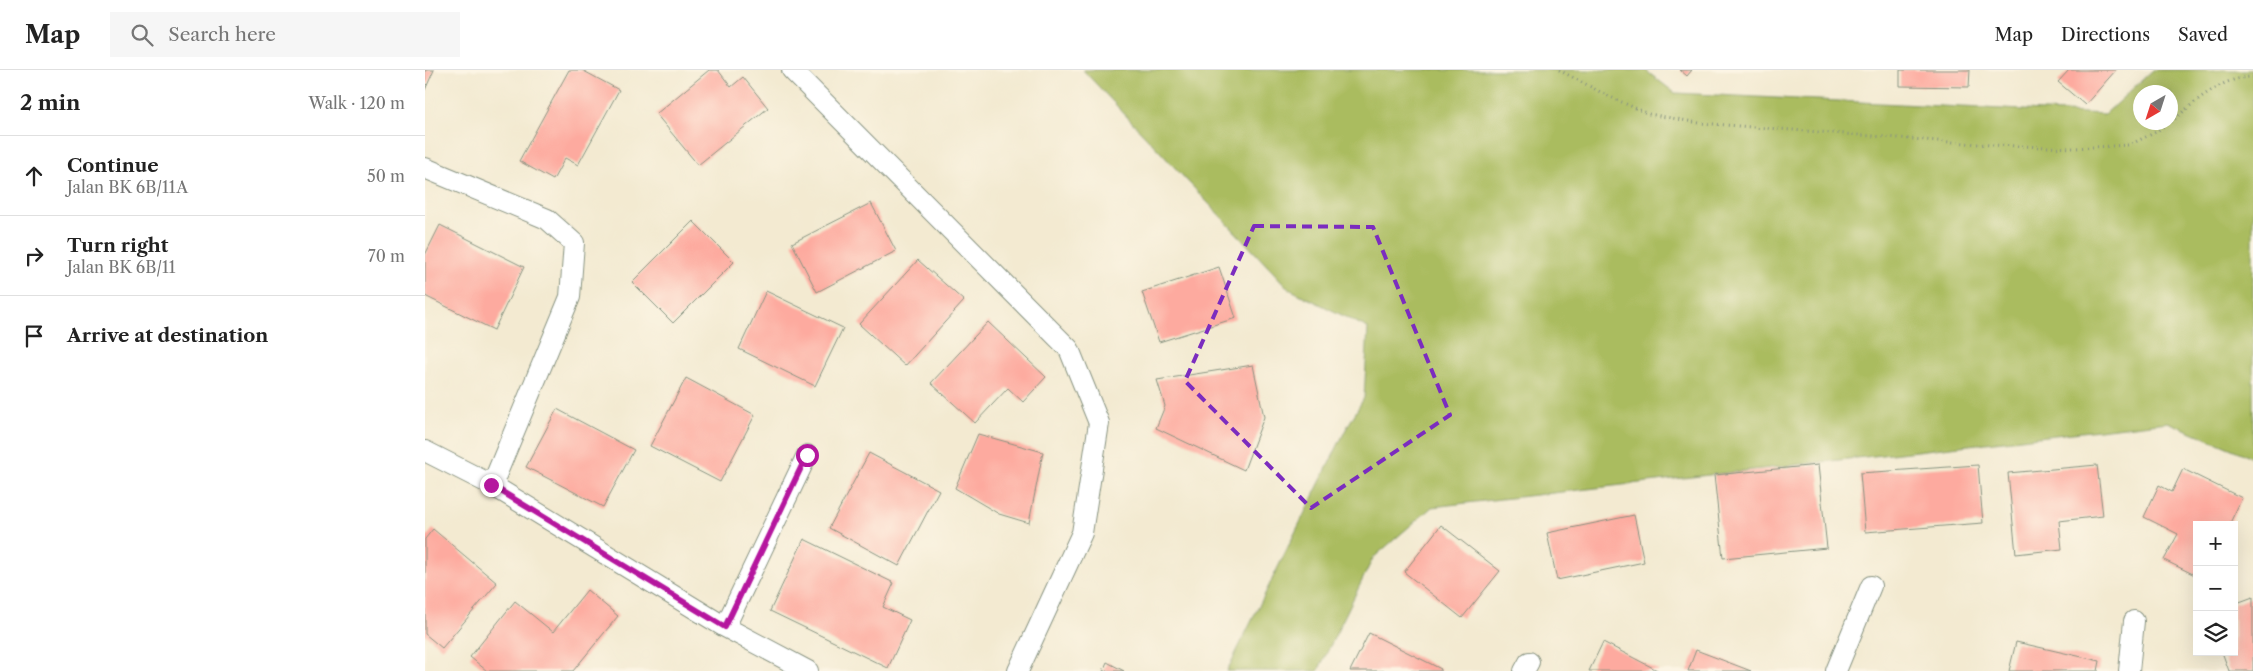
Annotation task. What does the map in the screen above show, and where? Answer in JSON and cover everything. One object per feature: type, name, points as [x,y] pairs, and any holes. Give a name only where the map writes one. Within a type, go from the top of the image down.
[{"type":"street","points":[[792,70],[1069,349],[1099,423],[1082,532],[1018,671]]},
{"type":"street","points":[[425,168],[547,219],[573,243],[570,297],[491,485]]},
{"type":"street","points":[[425,451],[491,485],[725,627],[808,671]]},
{"type":"street","points":[[725,627],[807,455]]},
{"type":"street","points":[[1836,671],[1871,586]]},
{"type":"street","points":[[2129,671],[2134,621]]},
{"type":"path","points":[[1559,70],[1608,96],[1649,114],[1699,123],[1982,144],[2075,148],[2129,145],[2159,130]]},
{"type":"path","points":[[2178,116],[2207,93],[2238,77],[2253,77]]},
{"type":"highlighted area","points":[[1254,226],[1373,227],[1450,415],[1311,508],[1185,381]]},
{"type":"green space","points":[[1083,70],[1645,70],[1675,93],[2105,114],[2133,88],[2133,130],[2178,130],[2178,85],[2137,85],[2153,70],[2253,70],[2253,458],[2168,422],[1432,507],[1373,558],[1318,671],[1227,671],[1346,429],[1364,398],[1368,328],[1289,289]]},
{"type":"building","points":[[425,70],[434,70],[425,90]]},
{"type":"building","points":[[569,70],[582,70],[619,90],[578,165],[565,158],[553,180],[519,161]]},
{"type":"building","points":[[709,70],[718,70],[731,87],[743,77],[768,108],[698,165],[656,114]]},
{"type":"building","points":[[1680,70],[1692,70],[1687,76]]},
{"type":"building","points":[[1900,70],[1970,70],[1969,87],[1900,86]]},
{"type":"building","points":[[2069,70],[2116,70],[2085,105],[2058,82]]},
{"type":"building","points":[[871,203],[896,251],[817,292],[792,243]]},
{"type":"building","points":[[693,221],[734,262],[673,323],[632,282]]},
{"type":"building","points":[[440,225],[524,267],[494,330],[425,296],[425,255]]},
{"type":"building","points":[[918,260],[964,301],[905,366],[859,324]]},
{"type":"building","points":[[1219,267],[1236,318],[1159,342],[1142,292]]},
{"type":"building","points":[[766,291],[843,328],[815,386],[739,349]]},
{"type":"building","points":[[988,322],[1046,377],[1023,402],[1008,388],[975,423],[931,383]]},
{"type":"building","points":[[1253,365],[1264,417],[1244,470],[1156,428],[1165,406],[1157,380]]},
{"type":"building","points":[[686,378],[755,415],[720,482],[650,446]]},
{"type":"building","points":[[557,409],[634,450],[603,507],[526,467]]},
{"type":"building","points":[[978,434],[1043,452],[1029,523],[999,514],[955,488]]},
{"type":"building","points":[[869,453],[939,490],[899,566],[829,528]]},
{"type":"building","points":[[1818,465],[1827,548],[1723,558],[1714,475]]},
{"type":"building","points":[[1978,465],[1983,523],[1865,532],[1860,473]]},
{"type":"building","points":[[2097,465],[2103,516],[2059,521],[2062,549],[2016,554],[2008,473]]},
{"type":"building","points":[[2183,469],[2242,498],[2231,521],[2193,521],[2193,574],[2164,560],[2178,534],[2144,517],[2159,485],[2172,492]]},
{"type":"building","points":[[1634,515],[1644,562],[1557,580],[1547,533]]},
{"type":"building","points":[[1441,525],[1500,571],[1462,618],[1404,572]]},
{"type":"building","points":[[433,529],[497,583],[442,648],[425,634],[425,539]]},
{"type":"building","points":[[804,539],[894,583],[883,607],[910,620],[888,668],[770,611]]},
{"type":"building","points":[[587,590],[618,616],[573,671],[487,671],[470,657],[515,601],[553,632]]},
{"type":"building","points":[[2253,597],[2253,671],[2229,671],[2223,656],[2238,656],[2238,603]]},
{"type":"building","points":[[1369,633],[1441,669],[1440,671],[1350,671]]},
{"type":"building","points":[[1603,642],[1659,671],[1589,671]]},
{"type":"building","points":[[2016,642],[2100,661],[2098,671],[2009,671]]},
{"type":"building","points":[[1696,650],[1751,671],[1688,671]]},
{"type":"building","points":[[1107,662],[1124,671],[1103,671]]},
{"type":"route","points":[[491,485],[725,627],[807,455]]}]
